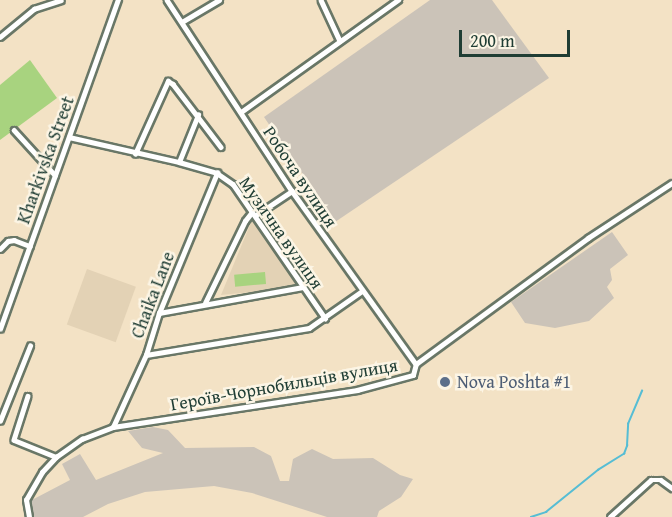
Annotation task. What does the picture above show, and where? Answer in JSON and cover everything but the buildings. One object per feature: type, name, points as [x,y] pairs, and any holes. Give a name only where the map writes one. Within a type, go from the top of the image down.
[{"type":"street","points":[[0,37],[34,9],[62,0]]},
{"type":"street","name":"Kharkivska Street","points":[[0,329],[118,0]]},
{"type":"street","name":"Робоча вулиця","points":[[167,0],[291,191],[416,364]]},
{"type":"street","points":[[182,22],[219,0]]},
{"type":"street","points":[[321,0],[340,41]]},
{"type":"street","points":[[240,112],[398,0]]},
{"type":"street","points":[[135,154],[168,81],[198,115],[221,147]]},
{"type":"street","points":[[179,162],[198,115]]},
{"type":"street","points":[[14,130],[55,176]]},
{"type":"street","name":"Музична вулиця","points":[[69,137],[135,154],[179,162],[217,173],[233,184],[325,318]]},
{"type":"street","name":"Chaika Lane","points":[[113,427],[146,355],[159,313],[217,173]]},
{"type":"street","name":"Героїв-Чорнобильців вулиця","points":[[29,517],[26,500],[42,472],[56,457],[82,439],[113,427],[357,390],[413,375],[416,364],[588,238],[672,183]]},
{"type":"street","points":[[205,303],[244,221],[291,191]]},
{"type":"street","points":[[0,247],[14,240],[30,246]]},
{"type":"street","points":[[159,313],[303,287]]},
{"type":"street","points":[[146,355],[299,330],[325,318],[362,291]]},
{"type":"street","points":[[0,421],[30,346]]},
{"type":"street","points":[[28,396],[14,440],[56,457]]},
{"type":"street","points":[[610,517],[651,480],[661,480],[672,488]]},
{"type":"shaded area","points":[[430,0],[492,0],[549,78],[335,222],[264,117]]},
{"type":"shaded area","points":[[252,220],[300,284],[292,288],[221,295]]},
{"type":"shaded area","points":[[612,232],[628,255],[610,269],[612,280],[607,287],[614,298],[589,321],[555,328],[525,323],[511,302]]},
{"type":"shaded area","points":[[87,269],[136,287],[116,342],[67,324]]},
{"type":"shaded area","points":[[153,427],[168,430],[185,448],[254,447],[271,456],[280,481],[289,481],[293,459],[312,449],[333,459],[373,458],[400,475],[413,479],[401,497],[379,511],[377,517],[327,517],[252,493],[214,486],[145,492],[108,504],[83,517],[31,517],[30,501],[70,480],[62,464],[80,454],[96,480],[163,453],[142,448],[128,431]]},
{"type":"green space","points":[[30,60],[57,98],[0,140],[0,85]]},
{"type":"green space","points":[[265,272],[266,284],[235,287],[234,275]]},
{"type":"waterway","points":[[531,517],[546,512],[598,470],[624,454],[627,446],[628,424],[642,391]]},
{"type":"place","name":"Nova Poshta #1","points":[[445,382]]}]
